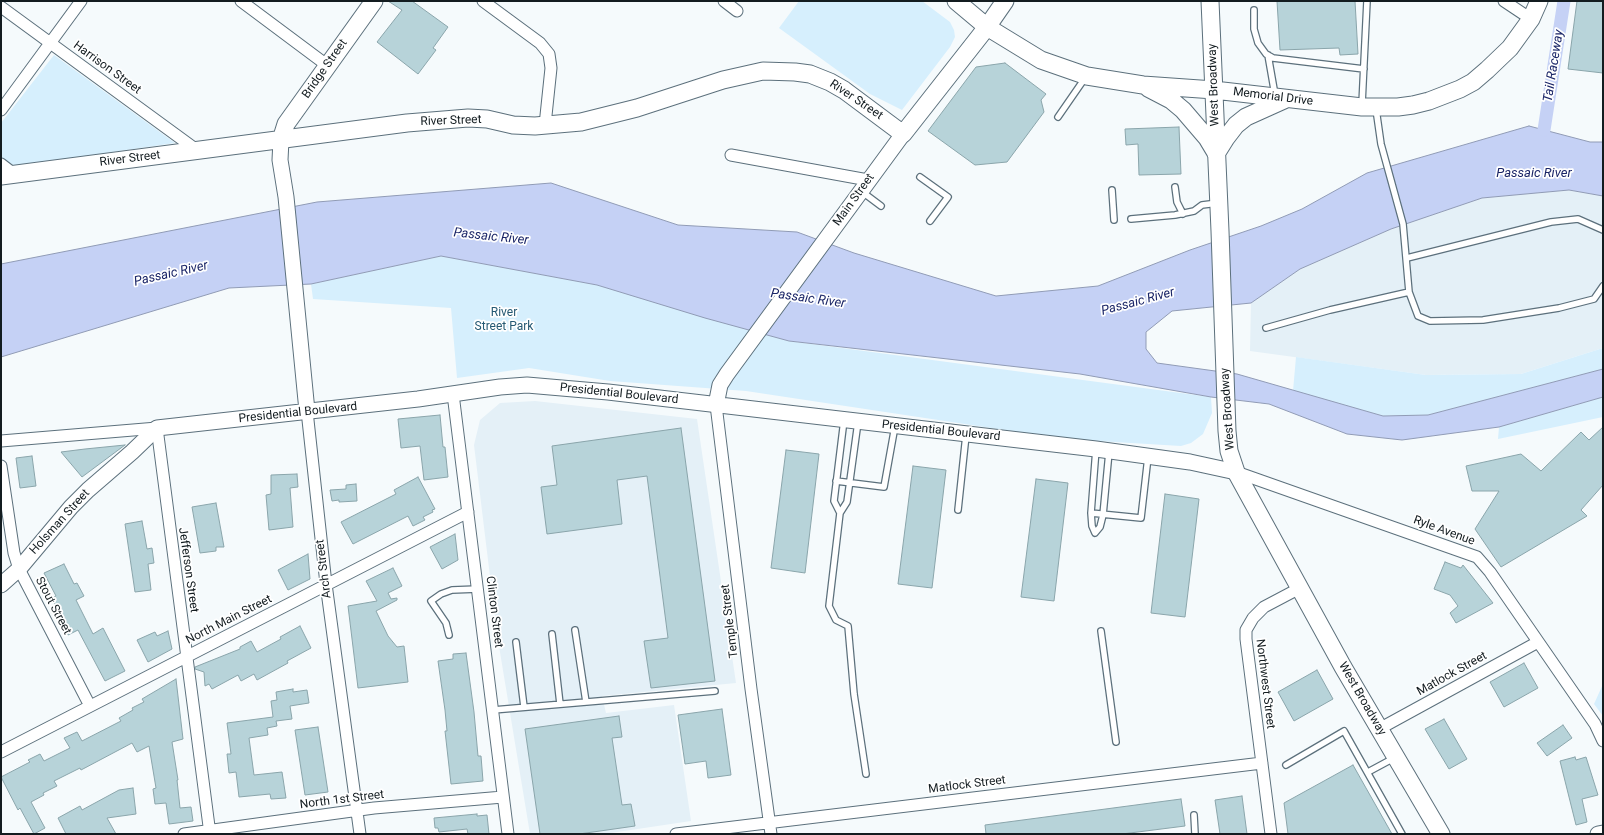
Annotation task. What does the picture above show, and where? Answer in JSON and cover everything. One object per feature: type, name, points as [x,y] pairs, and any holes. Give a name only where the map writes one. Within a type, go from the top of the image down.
[{"type":"main road","name":"Bridge Street","points":[[281,140],[286,124],[374,1]]},
{"type":"main road","name":"Memorial Drive","points":[[956,1],[987,27],[1042,60],[1087,76],[1142,85],[1214,90],[1369,107],[1413,105],[1443,96],[1473,82],[1488,70],[1510,48],[1531,19],[1539,1]]},
{"type":"main road","name":"Main Street","points":[[903,134],[987,27],[1005,1]]},
{"type":"main road","name":"West Broadway","points":[[1210,1],[1219,203],[1226,432],[1229,451],[1236,472],[1300,588],[1379,729],[1441,834]]},
{"type":"main road","name":"River Street","points":[[5,171],[198,151],[407,123],[468,118],[487,119],[513,125],[535,126],[581,122],[637,108],[738,76],[763,71],[783,70],[810,74],[830,82],[844,90],[903,134]]},
{"type":"main road","points":[[1142,85],[1171,100],[1183,110],[1207,138],[1216,154],[1236,125],[1246,117],[1282,98]]},
{"type":"street","points":[[1,110],[81,1]]},
{"type":"street","points":[[241,1],[328,66]]},
{"type":"street","points":[[483,1],[540,42],[549,54],[551,68],[545,125]]},
{"type":"street","points":[[724,1],[737,11]]},
{"type":"street","points":[[1504,1],[1531,19]]},
{"type":"street","name":"Harrison Street","points":[[1,7],[51,42],[198,151]]},
{"type":"street","name":"Main Street","points":[[716,405],[720,385],[864,185],[903,134]]},
{"type":"street","name":"Arch Street","points":[[281,140],[280,160],[286,197],[326,584],[360,834]]},
{"type":"street","points":[[731,155],[864,185]]},
{"type":"street","name":"Presidential Boulevard","points":[[1,442],[156,428],[369,405],[500,387],[527,385],[608,392],[1103,450],[1190,462],[1236,472]]},
{"type":"street","name":"Clinton Street","points":[[453,394],[508,834]]},
{"type":"street","name":"Temple Street","points":[[716,405],[751,689],[771,834]]},
{"type":"street","name":"Holsman Street","points":[[1,585],[19,569],[72,506],[132,452],[156,428]]},
{"type":"street","name":"Jefferson Street","points":[[156,428],[210,832]]},
{"type":"street","name":"Stout Street","points":[[1,466],[14,553],[19,569],[90,706]]},
{"type":"street","name":"Ryle Avenue","points":[[1236,472],[1477,557],[1490,572],[1595,724],[1603,741]]},
{"type":"street","name":"North Main Street","points":[[1,752],[468,512]]},
{"type":"street","name":"Northwest Street","points":[[1271,834],[1246,630],[1253,618],[1264,607],[1300,588]]},
{"type":"street","name":"Matlock Street","points":[[1379,729],[1538,642]]},
{"type":"street","name":"Matlock Street","points":[[676,834],[1262,763]]},
{"type":"street","name":"North 1st Street","points":[[184,834],[210,832],[357,810],[503,797]]},
{"type":"street","points":[[1598,834],[1603,833]]},
{"type":"lane","points":[[1367,1],[1364,69],[1369,107],[1403,224],[1409,292],[1418,316],[1430,320],[1483,320],[1559,308],[1594,299],[1603,286]]},
{"type":"lane","points":[[1254,10],[1254,29],[1258,43],[1266,54],[1273,58],[1364,69]]},
{"type":"lane","points":[[1268,55],[1282,98]]},
{"type":"lane","points":[[1058,117],[1087,76]]},
{"type":"lane","points":[[920,177],[948,197],[930,221]]},
{"type":"lane","points":[[864,185],[881,206]]},
{"type":"lane","points":[[1175,187],[1177,202],[1183,214]]},
{"type":"lane","points":[[1112,190],[1114,220]]},
{"type":"lane","points":[[1131,219],[1183,214],[1194,211],[1202,205],[1219,203]]},
{"type":"lane","points":[[1407,258],[1551,222],[1578,219],[1603,230]]},
{"type":"lane","points":[[1266,328],[1330,310],[1409,292]]},
{"type":"lane","points":[[840,513],[834,501],[836,481],[851,421]]},
{"type":"lane","points":[[851,421],[851,483],[847,502],[840,513],[829,606],[836,620],[848,626],[854,694],[866,774]]},
{"type":"lane","points":[[836,481],[884,488],[895,425]]},
{"type":"lane","points":[[958,510],[966,434]]},
{"type":"lane","points":[[1103,450],[1103,515],[1100,527],[1095,534],[1092,526],[1091,513],[1103,450]]},
{"type":"lane","points":[[1091,513],[1141,518],[1148,456]]},
{"type":"lane","points":[[449,635],[446,623],[431,601],[452,590],[478,589]]},
{"type":"lane","points":[[575,630],[586,702]]},
{"type":"lane","points":[[1101,631],[1116,742]]},
{"type":"lane","points":[[552,634],[560,704]]},
{"type":"lane","points":[[516,642],[524,707]]},
{"type":"lane","points":[[492,710],[715,691]]},
{"type":"lane","points":[[1286,765],[1344,731],[1402,834]]},
{"type":"lane","points":[[1368,772],[1396,758]]},
{"type":"lane","points":[[1194,815],[1195,834]]},
{"type":"shaded area","points":[[1569,190],[1603,196],[1603,348],[1521,374],[1426,375],[1250,351],[1251,303],[1300,269],[1391,229],[1482,198]]},
{"type":"shaded area","points":[[535,401],[697,419],[736,683],[602,696],[606,713],[674,705],[691,821],[604,834],[530,834],[497,634],[474,445],[480,420],[500,403]]},
{"type":"green space","points":[[799,1],[922,1],[950,22],[954,30],[955,37],[950,47],[902,110],[870,94],[779,28]]},
{"type":"green space","points":[[54,55],[175,143],[16,166],[1,159],[1,123]]},
{"type":"green space","name":"River Street Park","points":[[441,256],[597,285],[789,341],[1211,397],[1212,413],[1203,434],[1191,443],[1181,446],[1064,439],[746,391],[610,381],[529,368],[457,378],[451,308],[313,299],[311,284]]},
{"type":"green space","points":[[1603,348],[1603,369],[1428,415],[1383,416],[1293,391],[1296,357],[1426,375],[1521,374]]},
{"type":"green space","points":[[1603,397],[1603,417],[1498,439],[1499,427]]},
{"type":"green space","points":[[1603,684],[1603,716],[1594,704]]},
{"type":"water","name":"Passaic River","points":[[1529,126],[1590,142],[1603,142],[1603,196],[1569,190],[1482,198],[1391,229],[1300,269],[1251,303],[1172,311],[1146,332],[1146,349],[1157,363],[1237,374],[1383,416],[1428,415],[1603,369],[1603,397],[1499,427],[1402,440],[1347,434],[1269,404],[1211,397],[1080,374],[789,341],[705,318],[597,285],[441,256],[311,284],[229,288],[1,357],[1,264],[317,202],[551,183],[678,225],[797,232],[854,253],[996,296],[1098,286],[1190,250],[1261,226],[1302,209],[1367,173]]},
{"type":"building","points":[[388,1],[412,1],[448,27],[433,48],[436,50],[418,74],[377,42],[402,10]]},
{"type":"building","points":[[1277,1],[1355,1],[1358,54],[1340,55],[1339,48],[1280,50]]},
{"type":"building","points":[[1577,1],[1603,1],[1603,73],[1568,69]]},
{"type":"building","points":[[1005,63],[1046,94],[1041,100],[1044,112],[1007,162],[975,165],[928,131],[976,67]]},
{"type":"building","points":[[1179,127],[1181,174],[1139,175],[1138,144],[1126,145],[1125,129]]},
{"type":"building","points":[[440,415],[448,477],[424,480],[420,446],[401,448],[398,419]]},
{"type":"building","points":[[1603,427],[1603,485],[1581,510],[1587,516],[1501,567],[1475,529],[1499,491],[1472,491],[1466,466],[1521,454],[1541,471],[1581,432],[1589,440]]},
{"type":"building","points":[[681,428],[715,681],[651,688],[644,641],[668,638],[647,476],[617,480],[622,524],[547,534],[541,487],[557,485],[552,446]]},
{"type":"building","points":[[125,445],[82,477],[61,452],[85,449]]},
{"type":"building","points":[[786,450],[819,454],[805,573],[771,568]]},
{"type":"building","points":[[32,456],[36,486],[20,488],[16,458]]},
{"type":"building","points":[[913,466],[946,470],[932,588],[898,584]]},
{"type":"building","points":[[297,474],[298,487],[290,488],[293,527],[269,530],[266,495],[271,494],[271,475]]},
{"type":"building","points":[[418,477],[435,509],[432,510],[433,512],[423,517],[425,520],[413,526],[408,516],[353,544],[341,522],[396,494],[394,490]]},
{"type":"building","points":[[1036,479],[1068,483],[1054,601],[1021,597]]},
{"type":"building","points":[[356,484],[357,501],[332,501],[330,490],[346,489],[346,485]]},
{"type":"building","points":[[1165,494],[1199,499],[1185,617],[1151,613]]},
{"type":"building","points":[[216,503],[224,547],[216,547],[216,551],[200,553],[192,507]]},
{"type":"building","points":[[142,521],[147,549],[152,548],[154,563],[148,564],[151,590],[135,592],[125,524]]},
{"type":"building","points":[[455,534],[458,560],[442,569],[430,547]]},
{"type":"building","points":[[308,554],[310,579],[288,590],[278,570]]},
{"type":"building","points":[[1445,562],[1461,568],[1463,565],[1493,603],[1456,623],[1450,613],[1458,606],[1450,595],[1434,589]]},
{"type":"building","points":[[64,564],[74,584],[77,583],[84,596],[76,600],[93,634],[103,628],[125,671],[105,681],[78,630],[68,635],[52,598],[56,596],[44,573]]},
{"type":"building","points":[[393,568],[402,586],[388,593],[391,599],[397,598],[397,600],[376,611],[388,636],[397,647],[404,646],[408,682],[358,688],[348,606],[377,601],[366,581]]},
{"type":"building","points":[[300,626],[311,648],[257,680],[254,674],[241,681],[238,675],[212,689],[209,684],[205,686],[204,672],[195,669],[195,667],[240,649],[240,647],[251,641],[257,652],[281,639],[280,637]]},
{"type":"building","points":[[168,631],[172,649],[148,662],[137,640],[155,632],[157,636]]},
{"type":"building","points":[[466,653],[478,756],[481,756],[483,781],[451,784],[445,731],[447,731],[445,710],[438,661],[453,659],[453,654]]},
{"type":"building","points":[[1524,663],[1538,688],[1504,707],[1490,682]]},
{"type":"building","points":[[1317,670],[1333,699],[1294,721],[1278,692]]},
{"type":"building","points":[[176,679],[183,739],[172,742],[178,780],[180,808],[191,807],[193,821],[169,824],[166,803],[155,804],[153,789],[156,788],[149,746],[137,752],[132,743],[81,770],[80,768],[54,781],[57,786],[43,793],[44,795],[31,802],[45,828],[34,834],[20,808],[18,810],[1,777],[30,762],[28,760],[40,754],[44,761],[70,748],[64,738],[77,732],[82,741],[121,721],[119,718],[133,710],[132,708],[144,702],[142,699]]},
{"type":"building","points":[[293,689],[293,692],[307,690],[309,703],[290,706],[292,719],[276,721],[277,726],[267,728],[268,735],[249,738],[254,775],[282,772],[286,798],[271,799],[270,794],[239,797],[236,772],[229,773],[227,754],[231,754],[227,723],[273,717],[271,701],[277,700],[276,692]]},
{"type":"building","points":[[722,709],[731,775],[708,778],[706,761],[685,764],[678,715]]},
{"type":"building","points":[[619,716],[622,737],[612,738],[622,805],[631,804],[635,826],[579,834],[540,834],[525,729]]},
{"type":"building","points":[[1444,719],[1467,759],[1449,769],[1425,729]]},
{"type":"building","points":[[1563,725],[1572,738],[1547,756],[1537,743]]},
{"type":"building","points":[[318,727],[328,792],[305,795],[295,730]]},
{"type":"building","points":[[1575,757],[1576,760],[1586,757],[1598,795],[1582,799],[1587,822],[1576,825],[1560,761]]},
{"type":"building","points":[[1353,765],[1392,834],[1288,834],[1284,803]]},
{"type":"building","points":[[133,788],[136,814],[107,818],[116,834],[66,834],[58,818],[80,806],[82,810],[119,790]]},
{"type":"building","points":[[1242,796],[1247,834],[1220,834],[1215,800]]},
{"type":"building","points":[[1181,799],[1185,826],[1122,834],[986,834],[985,825]]},
{"type":"building","points":[[477,814],[477,816],[487,815],[489,834],[468,834],[467,829],[439,832],[438,828],[435,828],[434,818]]},
{"type":"waterway","name":"Tail Raceway","points":[[1544,130],[1564,1]]}]
